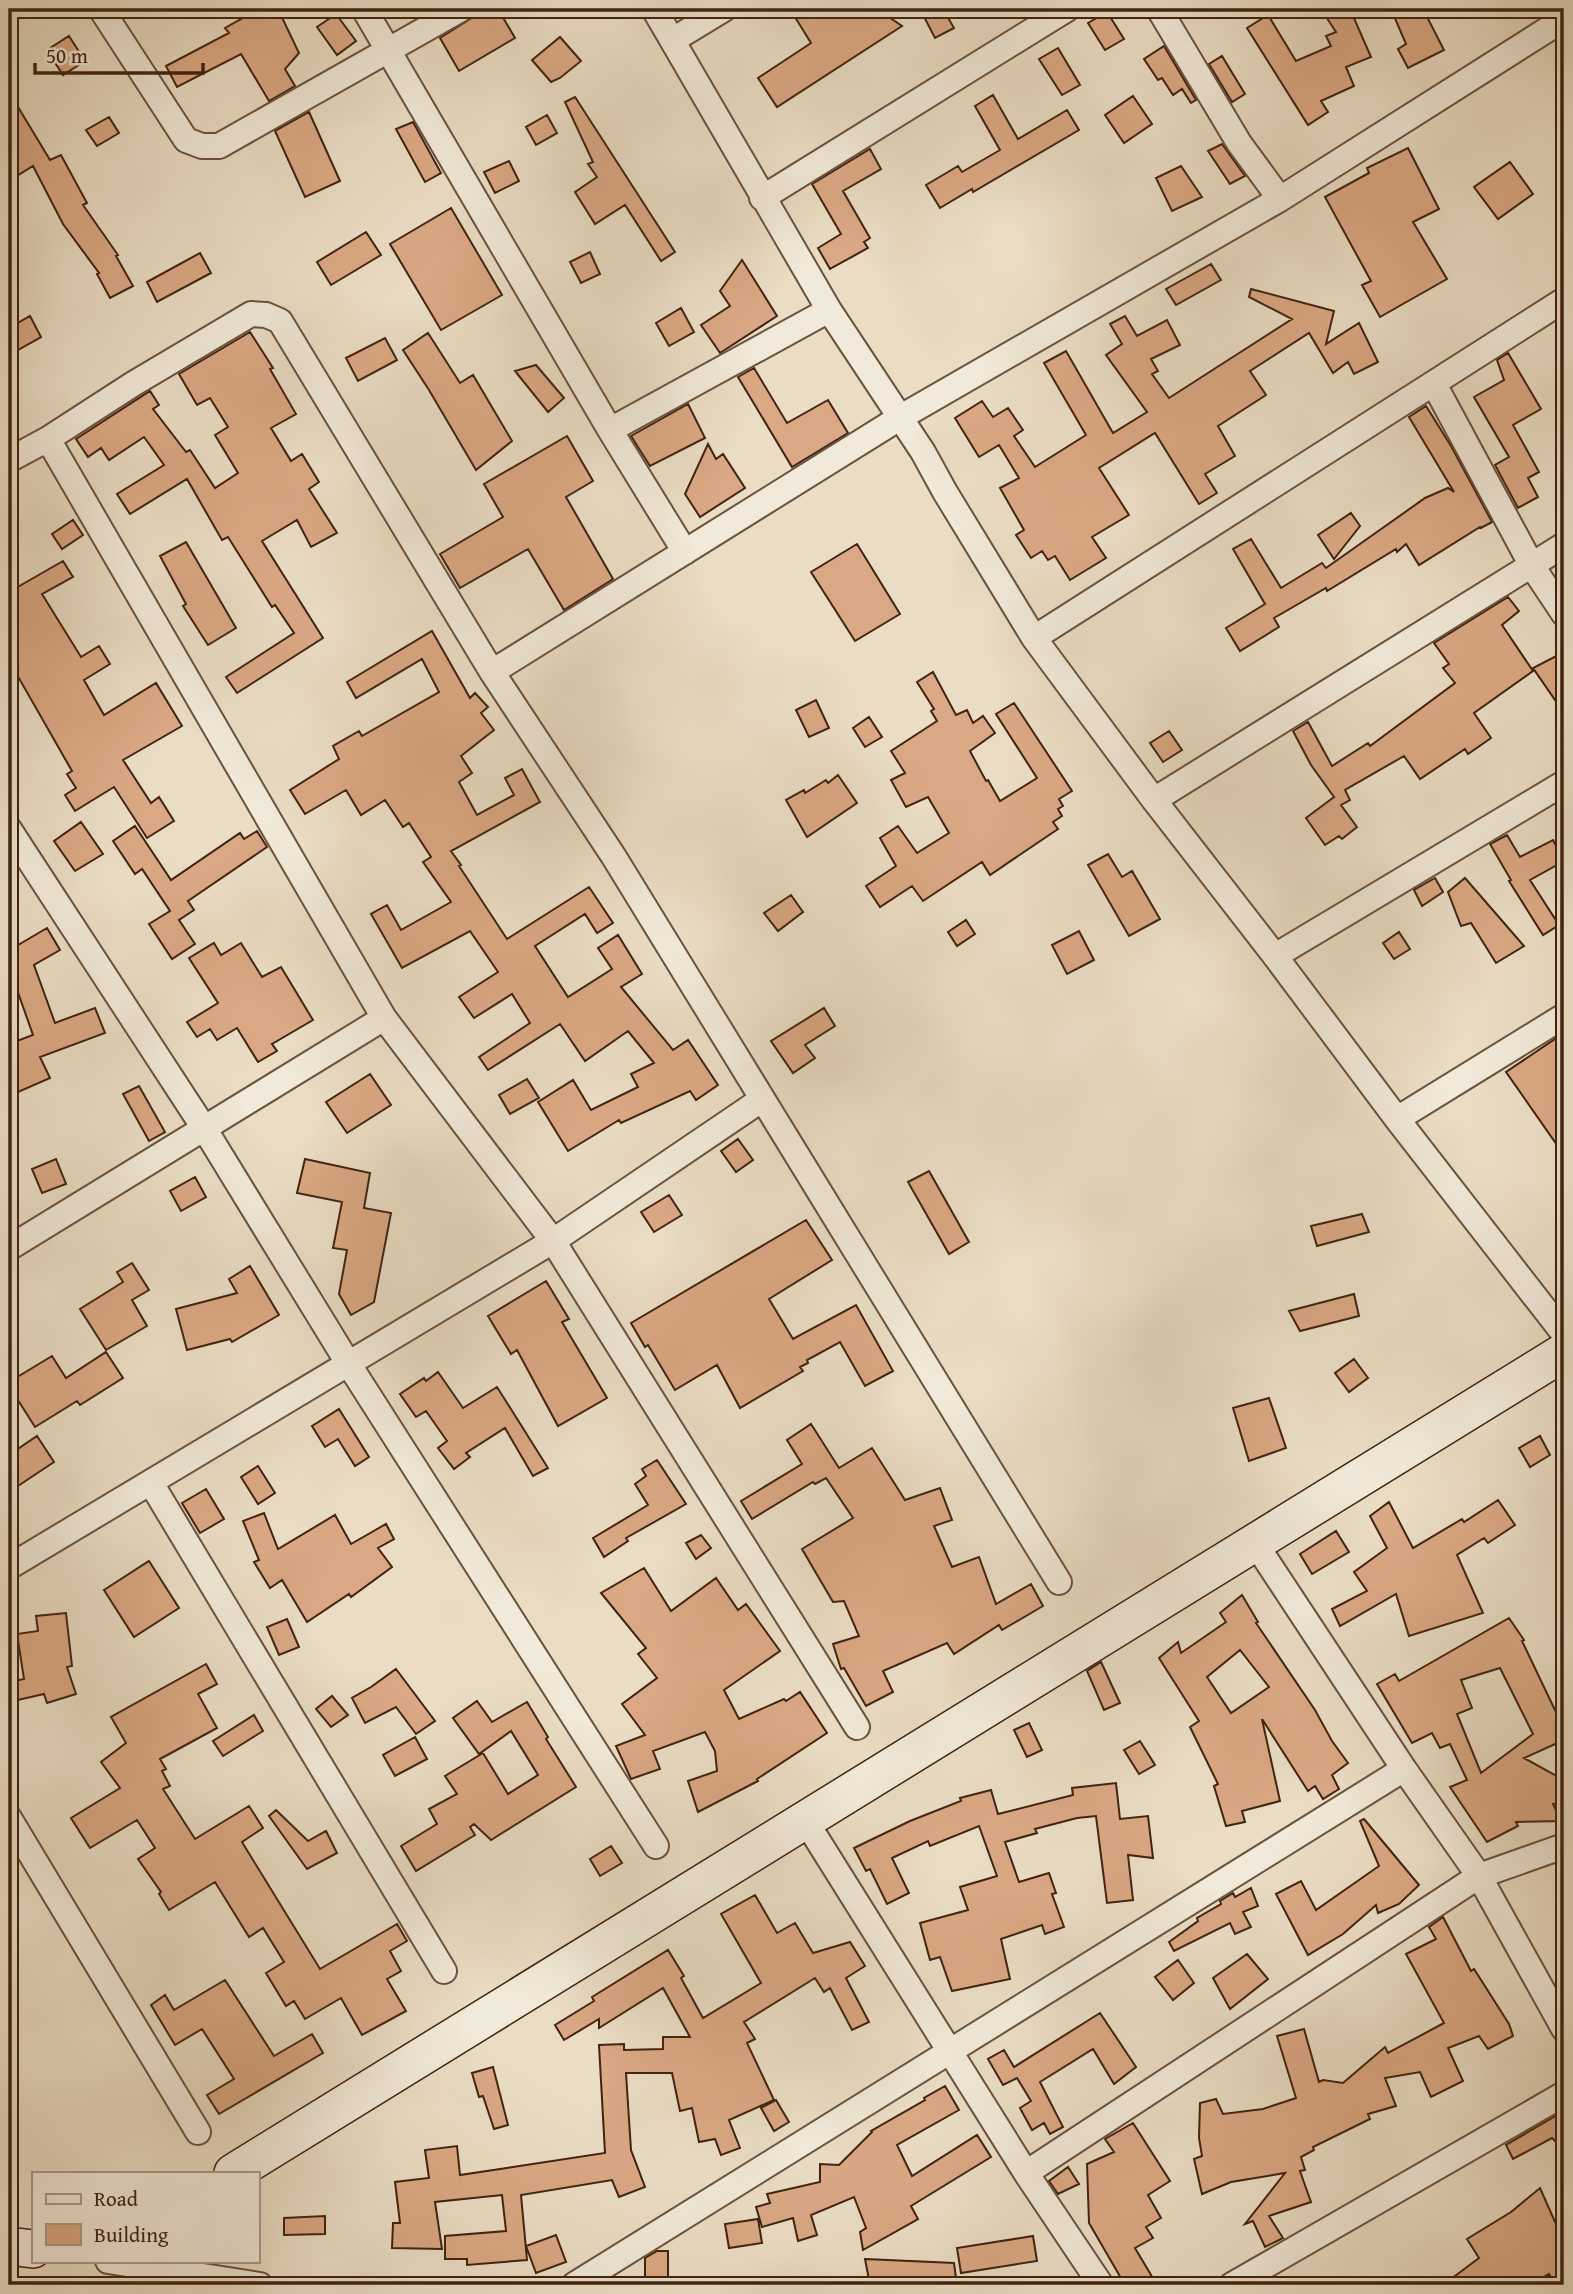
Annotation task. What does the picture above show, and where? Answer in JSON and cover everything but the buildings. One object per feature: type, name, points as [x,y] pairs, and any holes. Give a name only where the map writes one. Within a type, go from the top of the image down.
[{"type":"street","points":[[101,9],[187,140],[202,146],[219,146],[461,9]]},
{"type":"street","points":[[364,9],[610,430],[685,552]]},
{"type":"street","points":[[654,9],[829,310],[901,417],[1034,638],[1154,800],[1564,1334]]},
{"type":"street","points":[[673,40],[724,9]]},
{"type":"street","points":[[762,198],[1067,9]]},
{"type":"street","points":[[1159,9],[1239,142],[1280,199]]},
{"type":"street","points":[[492,671],[901,417],[1280,199],[1564,19]]},
{"type":"street","points":[[1034,638],[1564,300]]},
{"type":"street","points":[[610,430],[829,310]]},
{"type":"street","points":[[9,460],[48,439],[133,384],[251,314],[266,315],[280,321],[492,671],[614,857],[1059,1582]]},
{"type":"street","points":[[1434,384],[1532,566],[1564,614]]},
{"type":"street","points":[[48,439],[384,1018],[553,1241],[858,1727]]},
{"type":"street","points":[[1154,800],[1564,545]]},
{"type":"street","points":[[1275,956],[1564,783]]},
{"type":"street","points":[[9,829],[204,1128],[348,1363],[656,1846]]},
{"type":"street","points":[[1397,1119],[1564,1016]]},
{"type":"street","points":[[9,1248],[384,1018]]},
{"type":"street","points":[[9,1567],[553,1241],[761,1100]]},
{"type":"street","points":[[236,2171],[1564,1352]]},
{"type":"street","points":[[151,1483],[444,1971]]},
{"type":"street","points":[[1255,1542],[1404,1769],[1479,1876],[1564,2029]]},
{"type":"street","points":[[574,2285],[1404,1769]]},
{"type":"street","points":[[9,1818],[198,2132]]},
{"type":"street","points":[[804,1820],[1026,2173],[1101,2285]]},
{"type":"street","points":[[1026,2173],[1479,1876],[1564,1846]]},
{"type":"street","points":[[1232,2285],[1564,2094]]},
{"type":"street","points":[[9,2246],[32,2249]]},
{"type":"street","points":[[114,2262],[261,2285]]},
{"type":"street","points":[[222,2262],[230,2272],[248,2282],[261,2285]]}]
